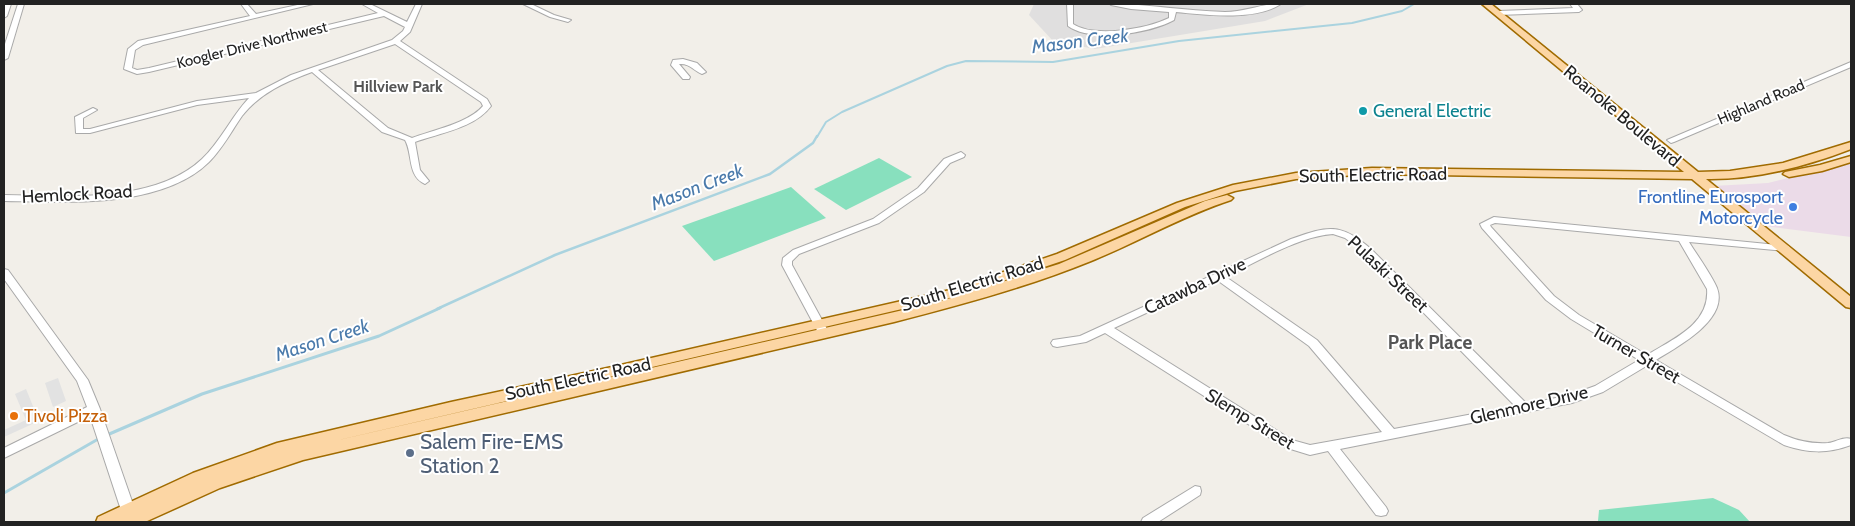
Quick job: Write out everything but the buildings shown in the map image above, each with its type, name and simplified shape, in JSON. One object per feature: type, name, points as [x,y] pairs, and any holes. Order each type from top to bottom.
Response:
[{"type":"main road","name":"Roanoke Boulevard","points":[[1486,4],[1851,304]]},
{"type":"main road","name":"South Electric Road","points":[[1699,180],[1772,169],[1813,159],[1851,145]]},
{"type":"main road","name":"South Electric Road","points":[[104,522],[131,519],[213,483],[266,464],[303,454],[822,329],[945,305],[1029,279],[1088,257],[1207,205],[1239,195],[1283,185],[1324,179],[1384,176],[1552,181],[1757,180],[1822,168],[1851,159]]},
{"type":"street","points":[[4,16],[8,4]]},
{"type":"street","points":[[4,58],[21,4]]},
{"type":"street","points":[[244,4],[254,17],[310,4]]},
{"type":"street","points":[[365,4],[409,26]]},
{"type":"street","points":[[411,141],[475,117],[485,111],[487,106],[484,101],[395,42],[403,36],[419,4]]},
{"type":"street","points":[[526,4],[552,16],[568,20]]},
{"type":"street","points":[[1070,4],[1070,25],[1082,31],[1095,34],[1162,24],[1172,19],[1173,10]]},
{"type":"street","points":[[1113,4],[1234,14],[1250,12],[1278,4]]},
{"type":"street","points":[[1498,13],[1579,10],[1573,4]]},
{"type":"street","name":"Koogler Drive Northwest","points":[[254,17],[141,43],[132,49],[130,71],[142,71],[384,14]]},
{"type":"street","name":"Hemlock Road","points":[[4,198],[111,195],[147,190],[177,180],[194,171],[212,154],[245,109],[258,95],[288,80],[395,42]]},
{"type":"street","points":[[686,77],[675,65],[676,62],[684,61],[698,67],[702,72]]},
{"type":"street","name":"Highland Road","points":[[1671,140],[1850,66]]},
{"type":"street","points":[[314,70],[385,130],[404,136],[411,141],[416,170],[424,181]]},
{"type":"street","points":[[93,110],[79,117],[79,131],[90,132],[196,103],[258,95]]},
{"type":"street","points":[[822,329],[787,265],[787,260],[796,252],[876,221],[921,190],[947,161],[961,155]]},
{"type":"street","name":"Turner Street","points":[[1682,238],[1490,220],[1485,226],[1550,298],[1562,308],[1646,360],[1791,443],[1820,449],[1847,442]]},
{"type":"street","name":"Catawba Drive","points":[[1056,343],[1082,339],[1294,241],[1334,231]]},
{"type":"street","name":"Pulaski Street","points":[[1334,231],[1350,236],[1368,251],[1524,408]]},
{"type":"street","points":[[1682,238],[1785,248]]},
{"type":"street","name":"Glenmore Drive","points":[[1331,446],[1572,399],[1587,394],[1646,360],[1697,328],[1711,309],[1714,299],[1708,280],[1682,238]]},
{"type":"street","points":[[4,272],[74,369],[96,414],[131,519]]},
{"type":"street","points":[[1218,276],[1313,343],[1391,434]]},
{"type":"street","name":"Slemp Street","points":[[1106,328],[1288,444],[1310,450],[1331,446]]},
{"type":"street","points":[[4,453],[96,414]]},
{"type":"street","points":[[1331,446],[1381,511]]},
{"type":"street","points":[[1148,522],[1195,490]]},
{"type":"shaded area","points":[[1034,4],[1309,4],[1265,21],[1095,49],[1053,41],[1029,15]]},
{"type":"shaded area","points":[[1851,160],[1851,237],[1765,226],[1713,186],[1768,183],[1841,165]]},
{"type":"shaded area","points":[[58,378],[66,401],[53,407],[45,383]]},
{"type":"shaded area","points":[[26,389],[39,421],[4,437],[4,430],[26,420],[15,394]]},
{"type":"green space","points":[[879,158],[912,177],[846,210],[814,189]]},
{"type":"green space","points":[[791,187],[826,218],[714,261],[682,226]]},
{"type":"green space","points":[[1713,498],[1739,510],[1750,522],[1598,521],[1599,510]]},
{"type":"waterway","name":"Mason Creek","points":[[817,137],[826,122],[842,112],[947,66],[966,61],[1053,62],[1179,41],[1352,23],[1402,11],[1414,4]]},
{"type":"waterway","name":"Mason Creek","points":[[437,309],[555,255],[770,174],[813,143],[817,136]]},
{"type":"waterway","name":"Mason Creek","points":[[107,435],[202,394],[379,336],[440,308]]},
{"type":"waterway","name":"Mason Creek","points":[[4,493],[100,438]]},
{"type":"place","name":"General Electric","points":[[1363,111]]},
{"type":"place","name":"Frontline Eurosport Motorcycle","points":[[1793,207]]},
{"type":"place","name":"Tivoli Pizza","points":[[14,416]]},
{"type":"place","name":"Salem Fire-EMS Station 2","points":[[410,453]]},
{"type":"district","name":"Hillview Park","points":[[398,86]]},
{"type":"district","name":"Park Place","points":[[1430,342]]}]
